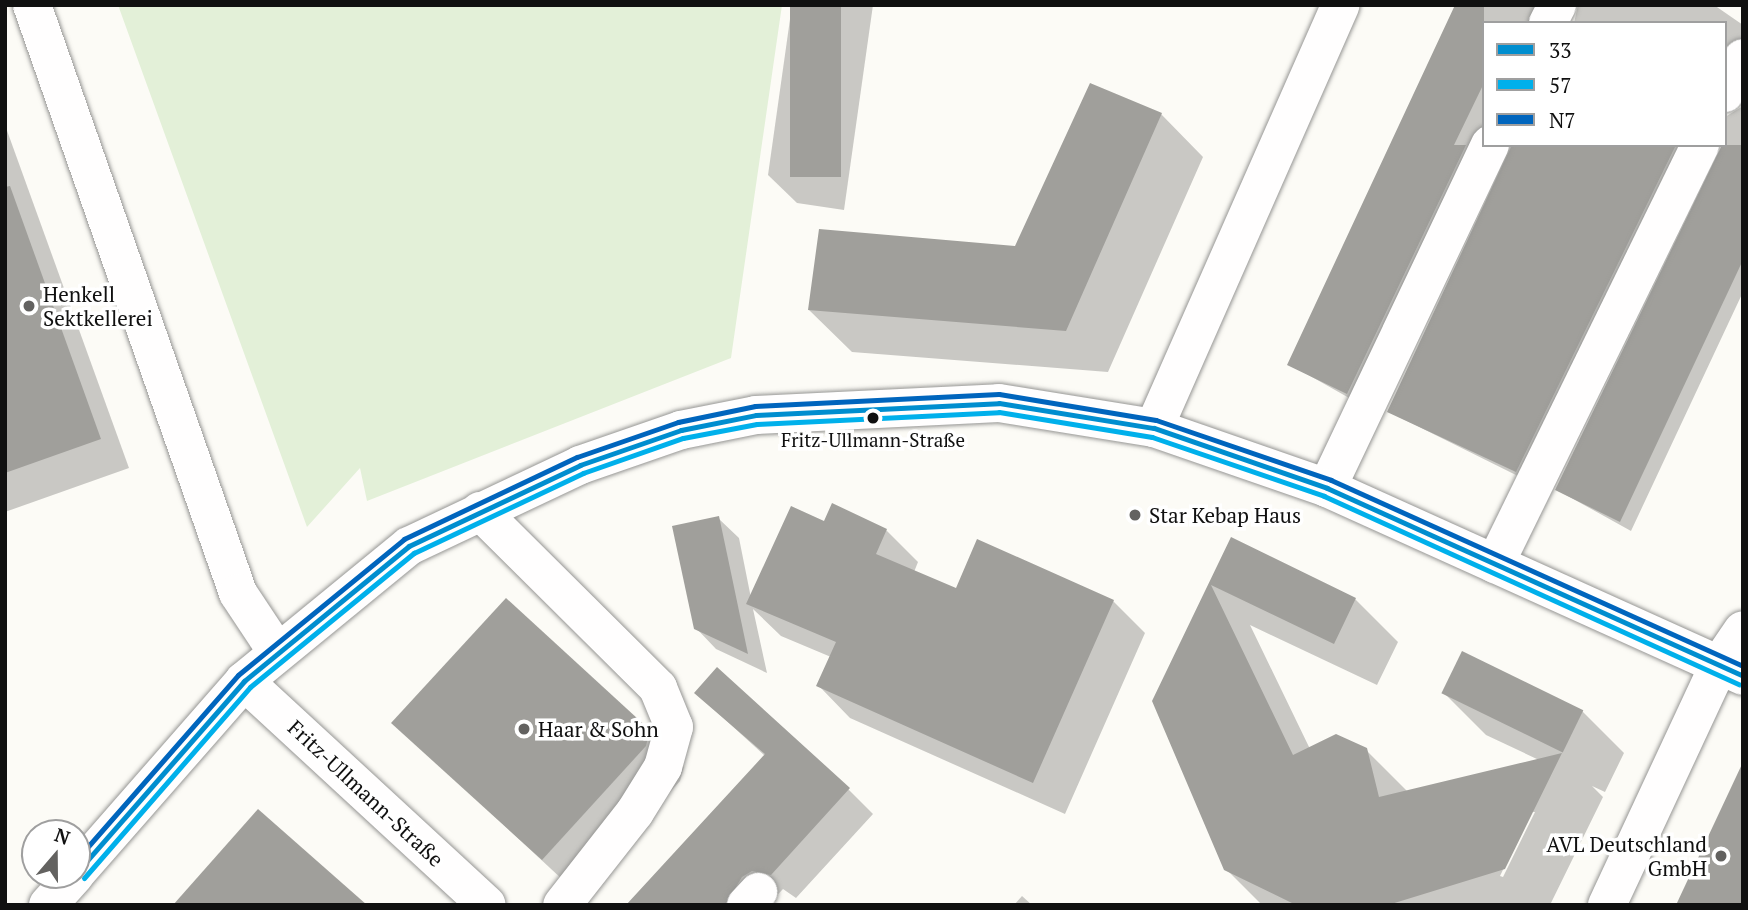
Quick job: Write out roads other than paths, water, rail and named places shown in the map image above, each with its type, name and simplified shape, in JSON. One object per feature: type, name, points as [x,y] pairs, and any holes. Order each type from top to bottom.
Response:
[{"type":"street","points":[[32,5],[238,593],[277,652]]},
{"type":"street","points":[[1154,428],[1341,5]]},
{"type":"street","points":[[1549,21],[1557,5]]},
{"type":"street","points":[[1727,89],[1743,58]]},
{"type":"street","points":[[1327,488],[1489,147]]},
{"type":"street","points":[[1495,564],[1699,147]]},
{"type":"street","points":[[91,857],[244,681],[409,546],[580,465],[681,430],[756,415],[999,403],[1154,428],[1327,488],[1731,671]]},
{"type":"street","points":[[480,512],[658,688],[674,727],[663,767],[635,812],[562,905]]},
{"type":"street","points":[[1607,905],[1731,671],[1743,630]]},
{"type":"street","name":"Fritz-Ullmann-Straße","points":[[244,681],[465,898]]},
{"type":"street","points":[[48,905],[62,889]]},
{"type":"place","name":"Henkell Sektkellerei","points":[[29,306]]},
{"type":"place","name":"Fritz-Ullmann-Straße","points":[[873,418]]},
{"type":"place","name":"Star Kebap Haus","points":[[1135,515]]},
{"type":"place","name":"Haar & Sohn","points":[[524,729]]},
{"type":"place","name":"AVL Deutschland GmbH","points":[[1721,856]]}]
